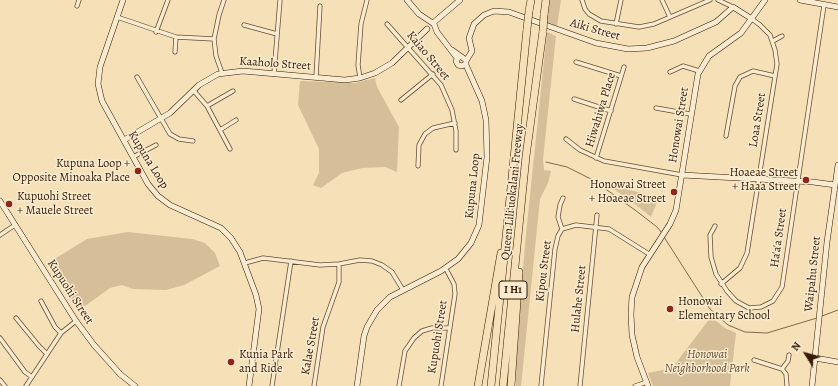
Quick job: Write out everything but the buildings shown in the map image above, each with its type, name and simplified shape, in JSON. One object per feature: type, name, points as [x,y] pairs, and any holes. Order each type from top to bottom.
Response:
[{"type":"highway","name":"Queen Liliʻuokalani Freeway","points":[[491,386],[531,0]]},
{"type":"highway","name":"Queen Liliʻuokalani Freeway","points":[[503,386],[523,194],[546,0]]},
{"type":"highway","points":[[511,386],[523,194]]},
{"type":"highway","points":[[478,386],[510,205]]},
{"type":"street","points":[[77,6],[79,0]]},
{"type":"street","name":"Kupuna Loop","points":[[123,0],[100,67],[98,84],[102,101],[148,184],[158,196],[170,205],[221,228],[236,244],[245,263],[256,295],[259,309],[249,386]]},
{"type":"street","points":[[156,32],[168,0]]},
{"type":"street","points":[[222,73],[216,56],[214,39],[224,0]]},
{"type":"street","points":[[274,74],[280,0]]},
{"type":"street","points":[[360,78],[358,65],[361,24],[367,0]]},
{"type":"street","name":"Kupuna Loop","points":[[357,386],[364,336],[371,318],[383,303],[403,290],[446,269],[458,259],[471,243],[476,234],[481,214],[488,138],[482,101],[473,79],[462,60],[407,0]]},
{"type":"street","name":"Kaaholo Street","points":[[124,140],[177,108],[205,80],[222,73],[243,71],[344,80],[360,78],[384,68],[411,46],[460,0]]},
{"type":"street","points":[[582,0],[583,10],[601,21],[632,27],[645,27],[670,17],[697,2],[710,0]]},
{"type":"street","points":[[616,24],[621,0]]},
{"type":"street","points":[[662,0],[670,17]]},
{"type":"street","name":"Loaa Street","points":[[718,0],[733,7],[766,30],[773,41],[777,57],[746,257],[736,273],[721,284]]},
{"type":"street","name":"Honowai Street","points":[[647,384],[634,348],[631,314],[636,283],[649,254],[666,229],[676,210],[690,114],[699,71],[709,56],[736,38],[752,19],[764,0]]},
{"type":"street","points":[[800,0],[838,7]]},
{"type":"street","name":"Ha'a'a Street","points":[[714,226],[710,235],[711,253],[713,265],[721,284],[736,301],[749,308],[761,308],[768,305],[777,297],[782,287],[824,4]]},
{"type":"street","points":[[316,77],[320,6]]},
{"type":"street","name":"Aiki Street","points":[[462,60],[471,54],[469,38],[474,24],[484,15],[494,11],[509,12],[596,44],[628,49],[648,48],[674,41],[716,22],[733,7]]},
{"type":"street","points":[[117,17],[156,32],[176,37],[214,39]]},
{"type":"street","name":"Kaiao Street","points":[[387,24],[411,46],[433,74],[448,97],[455,123],[456,150]]},
{"type":"street","points":[[244,25],[277,34]]},
{"type":"street","points":[[773,41],[782,36]]},
{"type":"street","points":[[175,52],[176,37]]},
{"type":"street","points":[[576,62],[621,76]]},
{"type":"street","points":[[670,72],[683,66],[699,71]]},
{"type":"street","name":"Hiwahiwa Place","points":[[596,158],[624,67]]},
{"type":"street","points":[[726,136],[735,86],[740,77],[753,71],[775,76]]},
{"type":"street","points":[[401,100],[433,74]]},
{"type":"street","points":[[137,78],[160,119],[173,136],[182,140],[193,141]]},
{"type":"street","points":[[194,91],[207,106],[230,149]]},
{"type":"street","points":[[207,106],[233,91]]},
{"type":"street","points":[[574,99],[611,111]]},
{"type":"street","points":[[656,108],[690,114]]},
{"type":"street","points":[[220,130],[236,120]]},
{"type":"street","points":[[418,166],[419,145],[425,134],[432,128],[455,123]]},
{"type":"street","points":[[566,139],[580,150],[611,163],[682,175],[835,185]]},
{"type":"street","points":[[133,157],[156,145]]},
{"type":"street","name":"Waipahu Street","points":[[812,386],[819,314],[838,165]]},
{"type":"street","points":[[562,229],[558,217],[563,198]]},
{"type":"street","name":"Kupuohi Street","points":[[0,201],[76,321],[94,345],[120,374],[135,386]]},
{"type":"street","name":"Hulahe Street","points":[[580,386],[597,215]]},
{"type":"street","points":[[0,235],[16,225]]},
{"type":"street","name":"Kipou Street","points":[[541,386],[555,249],[558,236],[562,229],[570,226],[613,231],[649,254]]},
{"type":"street","points":[[245,263],[263,258],[320,265],[339,264],[360,260],[377,262],[392,272],[403,290]]},
{"type":"street","points":[[272,386],[291,261]]},
{"type":"street","name":"Kalae Street","points":[[314,386],[323,327],[339,282],[339,264]]},
{"type":"street","name":"Kupuohi Street","points":[[441,386],[455,289],[446,269]]},
{"type":"street","points":[[41,301],[55,327],[61,333]]},
{"type":"street","points":[[16,318],[41,349],[47,354]]},
{"type":"street","points":[[26,386],[61,333],[76,321]]},
{"type":"street","points":[[400,386],[404,357],[410,342],[422,331],[437,327],[450,328]]},
{"type":"street","points":[[0,338],[26,372],[32,377]]},
{"type":"street","points":[[782,369],[788,361],[789,355]]},
{"type":"street","points":[[815,358],[838,362]]},
{"type":"street","points":[[754,360],[782,369],[787,378],[788,386]]},
{"type":"street","points":[[0,380],[4,386]]},
{"type":"street","points":[[635,386],[647,384]]},
{"type":"green space","points":[[550,0],[561,0],[557,26],[547,23]]},
{"type":"green space","points":[[547,32],[556,36],[543,159],[544,170],[551,171],[548,183],[540,199],[521,386],[516,386],[516,353],[526,234]]},
{"type":"green space","points":[[375,78],[377,87],[399,127],[397,172],[385,167],[362,168],[342,173],[321,188],[313,185],[319,173],[319,149],[298,105],[300,81],[355,83]]},
{"type":"green space","points":[[608,185],[659,197],[651,217],[640,208]]},
{"type":"green space","points":[[128,232],[192,239],[205,243],[215,253],[220,266],[184,285],[166,290],[133,289],[122,285],[110,288],[78,311],[48,263],[87,239]]},
{"type":"green space","name":"Honowai Neighborhood Park","points":[[711,317],[725,328],[736,333],[730,386],[653,386],[648,373],[672,368]]},
{"type":"waterway","points":[[546,162],[567,167],[593,180],[635,210],[657,227],[661,232]]},
{"type":"waterway","points":[[664,237],[710,309],[728,325],[745,332],[767,333],[817,318]]},
{"type":"waterway","points":[[822,316],[838,310]]},
{"type":"place","name":"Kupuna Loop + Opposite Minoaka Place","points":[[138,171]]},
{"type":"place","name":"Hoaeae Street + Haaa Street","points":[[806,180]]},
{"type":"place","name":"Honowai Street + Hoaeae Street","points":[[674,192]]},
{"type":"place","name":"Kupuohi Street + Mauele Street","points":[[9,204]]},
{"type":"place","name":"Honowai Elementary School","points":[[670,309]]},
{"type":"place","name":"Kunia Park and Ride","points":[[231,362]]}]
